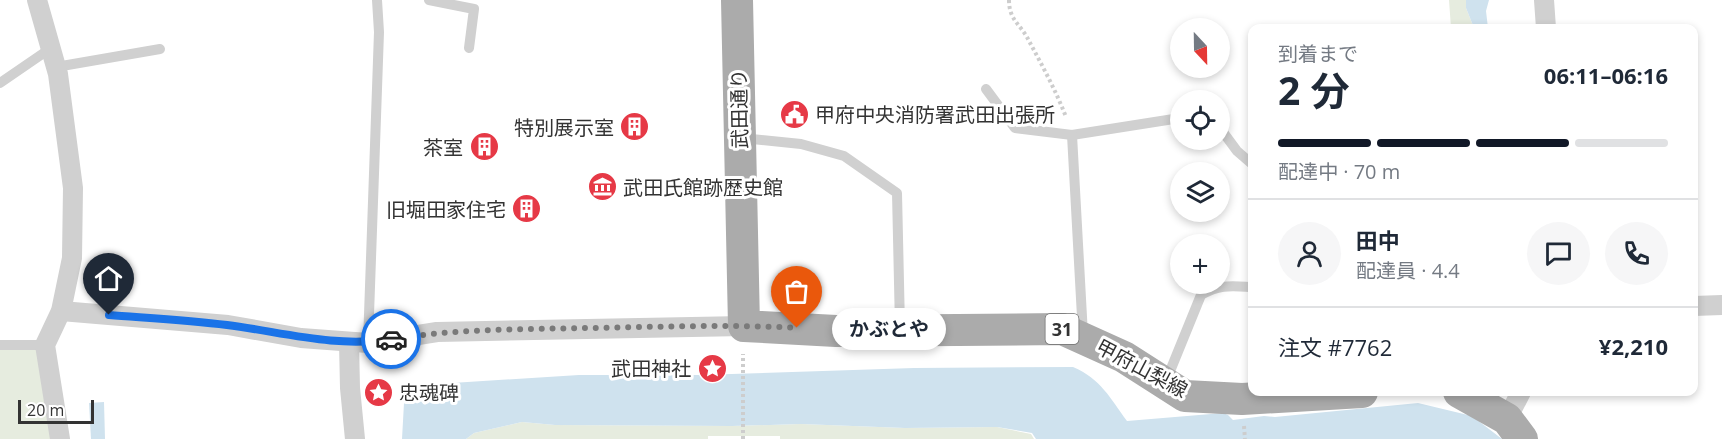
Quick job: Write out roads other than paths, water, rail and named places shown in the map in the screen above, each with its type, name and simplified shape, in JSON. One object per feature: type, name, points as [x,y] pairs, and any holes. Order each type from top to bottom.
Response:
[{"type":"main road","name":"武田通り","points":[[737,0],[744,326]]},
{"type":"main road","name":"甲府山梨線","points":[[744,326],[836,331],[1062,329],[1124,357],[1185,396],[1242,399],[1293,396]]},
{"type":"main road","points":[[1465,396],[1515,429]]},
{"type":"street","points":[[37,0],[53,58],[73,188],[72,258],[61,311],[45,345],[60,439]]},
{"type":"street","points":[[1544,0],[1546,24]]},
{"type":"street","points":[[1698,306],[1722,305]]},
{"type":"street","points":[[61,311],[228,325],[301,338],[358,342],[437,332],[744,326]]},
{"type":"street","points":[[356,439],[350,388],[358,342]]},
{"type":"street","points":[[1515,429],[1520,396]]},
{"type":"lane","points":[[358,342],[379,44],[377,0]]},
{"type":"lane","points":[[429,0],[474,9],[469,48]]},
{"type":"lane","points":[[0,83],[53,58],[160,49]]},
{"type":"lane","points":[[987,89],[1015,128],[1072,135],[1170,120]]},
{"type":"lane","points":[[1072,135],[1083,338]]},
{"type":"lane","points":[[740,138],[801,144],[844,156],[897,193],[900,330]]},
{"type":"lane","points":[[1230,142],[1248,161]]},
{"type":"lane","points":[[1165,383],[1201,295],[1225,285],[1248,287]]},
{"type":"lane","points":[[0,345],[45,345]]},
{"type":"water","points":[[1466,0],[1489,0],[1486,11],[1488,24],[1472,24],[1466,8]]},
{"type":"water","points":[[1073,367],[1098,383],[1127,421],[1223,413],[1233,420],[1418,403],[1472,416],[1502,439],[1036,439],[1032,433],[997,427],[905,428],[801,424],[555,425],[522,422],[474,433],[466,439],[402,439],[404,403],[418,393],[452,383],[579,375],[699,375],[914,368]]},
{"type":"water","points":[[104,402],[105,439],[91,439],[89,403]]},
{"type":"place","name":"甲府中央消防署武田出張所","points":[[794,114]]},
{"type":"place","name":"特別展示室","points":[[635,127]]},
{"type":"place","name":"茶室","points":[[484,147]]},
{"type":"place","name":"武田氏館跡歴史館","points":[[602,187]]},
{"type":"place","name":"旧堀田家住宅","points":[[527,209]]},
{"type":"place","name":"かぶとや","points":[[797,328]]},
{"type":"place","name":"武田神社","points":[[712,368]]},
{"type":"place","name":"忠魂碑","points":[[378,392]]}]
